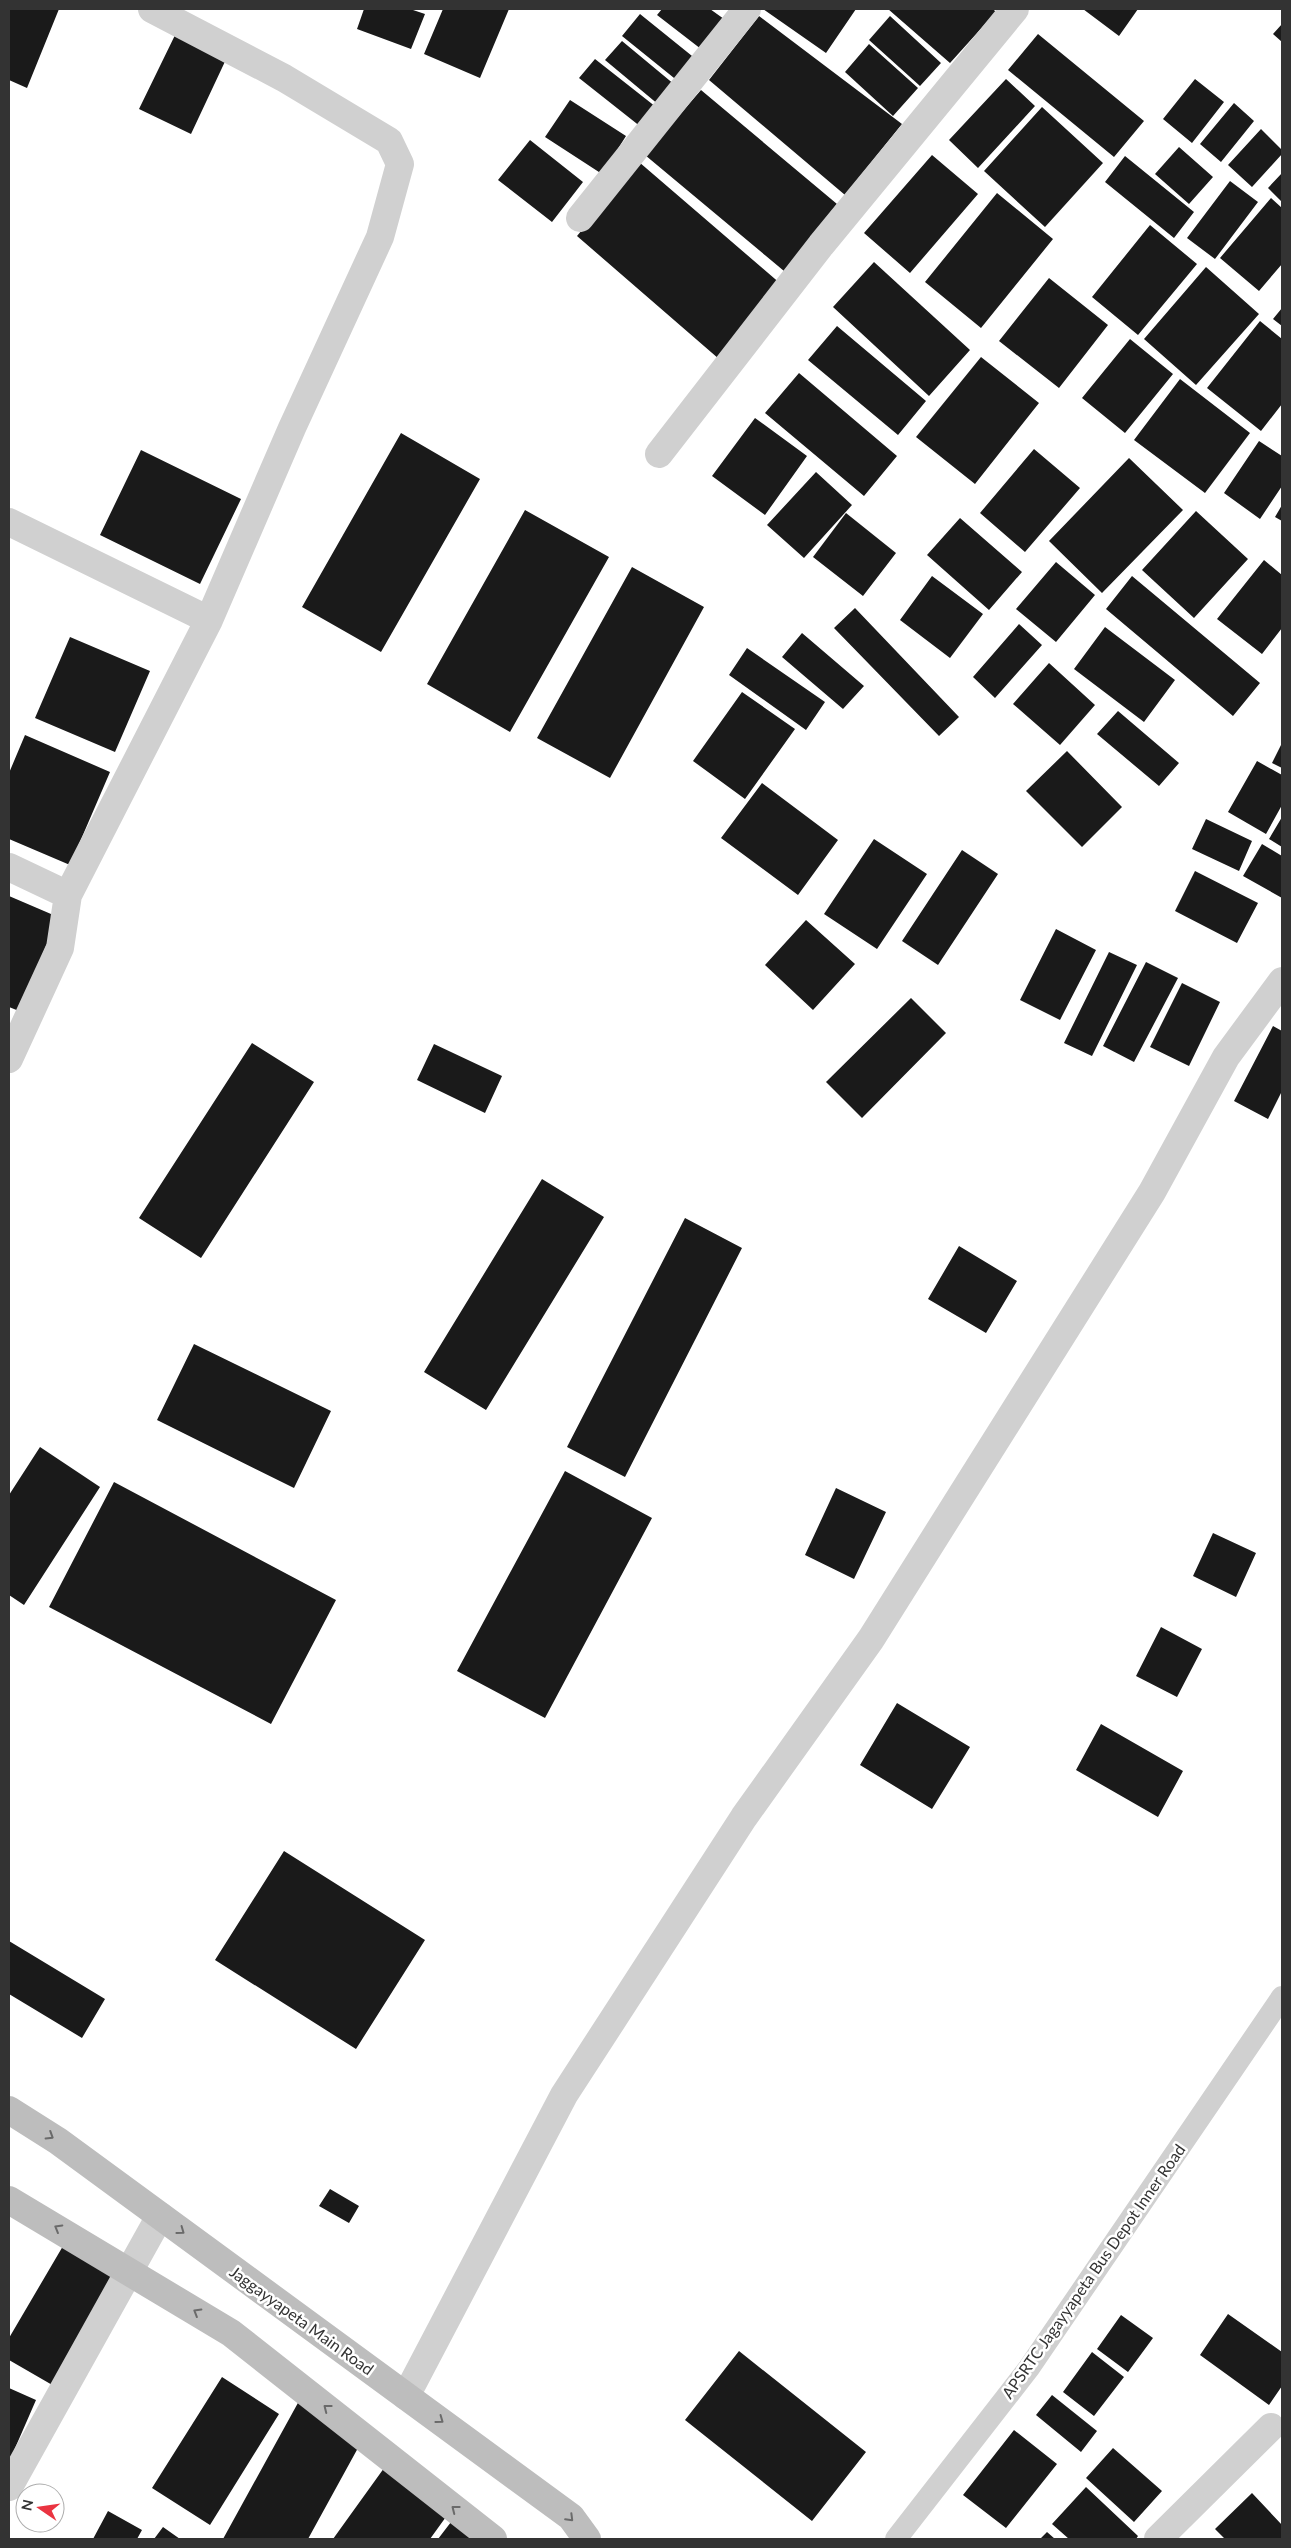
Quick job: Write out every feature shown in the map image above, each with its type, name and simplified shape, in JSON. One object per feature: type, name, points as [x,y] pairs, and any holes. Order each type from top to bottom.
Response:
[{"type":"main road","name":"Jaggayyapeta Main Road","points":[[9,2111],[58,2141],[571,2517],[587,2539]]},
{"type":"main road","points":[[9,2200],[231,2333],[493,2539]]},
{"type":"street","points":[[9,1059],[60,948],[68,896],[210,620],[292,428],[380,237],[400,164],[389,142],[284,78],[152,9]]},
{"type":"street","points":[[580,218],[747,9]]},
{"type":"street","points":[[659,454],[820,245],[1015,9]]},
{"type":"street","points":[[9,522],[210,620]]},
{"type":"street","points":[[9,868],[68,896]]},
{"type":"street","points":[[406,2396],[564,2095],[744,1816],[871,1639],[1152,1192],[1226,1057],[1282,981]]},
{"type":"street","points":[[9,2487],[160,2216]]},
{"type":"street","points":[[1158,2539],[1271,2427]]},
{"type":"lane","name":"APSRTC Jagayyapeta Bus Depot Inner Road","points":[[896,2539],[1029,2368],[1282,1998]]},
{"type":"building","points":[[9,9],[59,9],[27,88],[9,80]]},
{"type":"building","points":[[364,9],[410,9],[425,14],[411,49],[357,29]]},
{"type":"building","points":[[443,9],[509,9],[480,78],[424,54]]},
{"type":"building","points":[[662,9],[710,9],[724,19],[701,49],[657,15]]},
{"type":"building","points":[[763,9],[856,9],[826,53]]},
{"type":"building","points":[[888,9],[993,9],[996,12],[950,63]]},
{"type":"building","points":[[1083,9],[1138,9],[1119,36]]},
{"type":"building","points":[[640,14],[697,60],[679,82],[622,36]]},
{"type":"building","points":[[759,16],[902,124],[845,195],[709,80]]},
{"type":"building","points":[[890,16],[941,63],[920,86],[869,40]]},
{"type":"building","points":[[1282,24],[1282,42],[1273,34]]},
{"type":"building","points":[[178,29],[229,53],[191,134],[139,109]]},
{"type":"building","points":[[1038,34],[1144,121],[1114,157],[1008,70]]},
{"type":"building","points":[[622,41],[675,85],[659,105],[605,60]]},
{"type":"building","points":[[869,44],[918,88],[893,116],[845,72]]},
{"type":"building","points":[[595,59],[656,107],[641,127],[579,78]]},
{"type":"building","points":[[1006,79],[1035,106],[978,168],[949,140]]},
{"type":"building","points":[[1195,79],[1224,102],[1192,143],[1163,119]]},
{"type":"building","points":[[701,90],[837,204],[784,271],[645,155]]},
{"type":"building","points":[[570,100],[626,136],[602,174],[545,137]]},
{"type":"building","points":[[1234,103],[1254,121],[1221,162],[1200,144]]},
{"type":"building","points":[[1042,107],[1103,163],[1045,227],[984,171]]},
{"type":"building","points":[[1261,129],[1282,150],[1282,154],[1252,187],[1228,165]]},
{"type":"building","points":[[530,140],[583,182],[552,222],[498,180]]},
{"type":"building","points":[[1179,147],[1213,177],[1189,204],[1155,174]]},
{"type":"building","points":[[932,155],[978,194],[910,273],[864,233]]},
{"type":"building","points":[[1125,156],[1194,212],[1174,238],[1105,182]]},
{"type":"building","points":[[639,162],[782,285],[719,359],[577,236]]},
{"type":"building","points":[[1282,173],[1282,202],[1268,188]]},
{"type":"building","points":[[1230,181],[1258,202],[1215,259],[1187,238]]},
{"type":"building","points":[[997,193],[1053,239],[981,328],[925,282]]},
{"type":"building","points":[[1271,198],[1282,208],[1282,264],[1259,291],[1220,258]]},
{"type":"building","points":[[1150,225],[1197,264],[1138,335],[1092,297]]},
{"type":"building","points":[[874,262],[970,350],[929,396],[833,307]]},
{"type":"building","points":[[1206,267],[1259,314],[1196,385],[1144,339]]},
{"type":"building","points":[[1049,278],[1108,325],[1059,388],[999,341]]},
{"type":"building","points":[[1282,308],[1282,326],[1273,319]]},
{"type":"building","points":[[1260,321],[1282,339],[1282,404],[1261,431],[1207,388]]},
{"type":"building","points":[[837,326],[926,401],[898,435],[808,360]]},
{"type":"building","points":[[1130,339],[1173,374],[1125,433],[1082,398]]},
{"type":"building","points":[[981,357],[1039,403],[975,484],[916,437]]},
{"type":"building","points":[[799,373],[897,456],[864,496],[765,413]]},
{"type":"building","points":[[1180,379],[1250,433],[1205,493],[1134,440]]},
{"type":"building","points":[[755,418],[807,456],[765,515],[712,476]]},
{"type":"building","points":[[401,433],[480,479],[381,652],[302,607]]},
{"type":"building","points":[[1259,441],[1282,456],[1282,486],[1260,519],[1224,493]]},
{"type":"building","points":[[1034,449],[1080,488],[1025,552],[980,513]]},
{"type":"building","points":[[141,450],[241,499],[200,584],[100,535]]},
{"type":"building","points":[[1129,458],[1183,510],[1102,593],[1049,541]]},
{"type":"building","points":[[816,472],[852,505],[804,558],[767,525]]},
{"type":"building","points":[[1282,505],[1282,521],[1275,517]]},
{"type":"building","points":[[525,510],[609,557],[510,732],[427,684]]},
{"type":"building","points":[[1196,511],[1248,559],[1194,618],[1142,570]]},
{"type":"building","points":[[846,513],[896,553],[863,596],[813,557]]},
{"type":"building","points":[[960,518],[1022,572],[989,610],[927,555]]},
{"type":"building","points":[[1264,560],[1282,575],[1282,628],[1262,654],[1217,619]]},
{"type":"building","points":[[1056,562],[1095,595],[1056,642],[1016,609]]},
{"type":"building","points":[[632,567],[704,607],[610,778],[537,738]]},
{"type":"building","points":[[932,576],[983,614],[950,658],[900,620]]},
{"type":"building","points":[[1132,576],[1260,683],[1233,716],[1106,609]]},
{"type":"building","points":[[855,608],[959,717],[939,736],[834,628]]},
{"type":"building","points":[[1019,624],[1042,645],[995,698],[973,677]]},
{"type":"building","points":[[1105,627],[1175,680],[1144,722],[1074,669]]},
{"type":"building","points":[[802,633],[864,686],[843,709],[782,657]]},
{"type":"building","points":[[70,637],[150,671],[115,752],[35,718]]},
{"type":"building","points":[[747,648],[825,702],[806,730],[729,675]]},
{"type":"building","points":[[1049,663],[1095,705],[1060,745],[1013,704]]},
{"type":"building","points":[[742,692],[795,729],[745,799],[693,761]]},
{"type":"building","points":[[1118,711],[1179,763],[1159,786],[1097,734]]},
{"type":"building","points":[[25,735],[110,772],[70,865],[9,839],[9,773]]},
{"type":"building","points":[[1282,743],[1282,768],[1272,763]]},
{"type":"building","points":[[1067,751],[1122,807],[1082,847],[1026,791]]},
{"type":"building","points":[[1257,761],[1282,775],[1282,805],[1266,834],[1228,812]]},
{"type":"building","points":[[762,783],[838,840],[798,895],[721,838]]},
{"type":"building","points":[[1282,817],[1282,847],[1269,839]]},
{"type":"building","points":[[1206,819],[1252,841],[1239,871],[1192,849]]},
{"type":"building","points":[[874,839],[927,874],[877,949],[824,914]]},
{"type":"building","points":[[1262,844],[1282,856],[1282,898],[1243,876]]},
{"type":"building","points":[[962,850],[998,874],[938,965],[902,941]]},
{"type":"building","points":[[1195,871],[1258,903],[1237,943],[1175,911]]},
{"type":"building","points":[[9,896],[58,917],[19,1011],[9,1007]]},
{"type":"building","points":[[806,920],[855,964],[813,1010],[765,965]]},
{"type":"building","points":[[1056,929],[1096,950],[1060,1020],[1020,1000]]},
{"type":"building","points":[[1109,952],[1137,965],[1092,1056],[1064,1043]]},
{"type":"building","points":[[1146,962],[1178,978],[1134,1062],[1103,1046]]},
{"type":"building","points":[[1182,983],[1220,1002],[1189,1066],[1150,1047]]},
{"type":"building","points":[[911,998],[946,1033],[862,1118],[826,1082]]},
{"type":"building","points":[[1273,1026],[1282,1031],[1282,1091],[1268,1119],[1234,1101]]},
{"type":"building","points":[[252,1043],[314,1082],[201,1258],[139,1218]]},
{"type":"building","points":[[434,1044],[502,1076],[485,1113],[417,1080]]},
{"type":"building","points":[[542,1179],[604,1217],[486,1410],[424,1372]]},
{"type":"building","points":[[685,1218],[742,1248],[625,1477],[567,1447]]},
{"type":"building","points":[[959,1246],[1017,1281],[986,1333],[928,1299]]},
{"type":"building","points":[[194,1344],[331,1411],[294,1488],[157,1420]]},
{"type":"building","points":[[40,1447],[100,1487],[24,1605],[9,1595],[9,1495]]},
{"type":"building","points":[[565,1471],[652,1518],[545,1718],[457,1671]]},
{"type":"building","points":[[114,1482],[336,1600],[271,1724],[49,1607]]},
{"type":"building","points":[[836,1488],[886,1512],[854,1579],[805,1555]]},
{"type":"building","points":[[1213,1533],[1256,1553],[1236,1597],[1193,1576]]},
{"type":"building","points":[[1161,1627],[1202,1649],[1177,1697],[1136,1676]]},
{"type":"building","points":[[897,1703],[970,1747],[932,1809],[860,1765]]},
{"type":"building","points":[[1101,1724],[1183,1771],[1158,1817],[1076,1770]]},
{"type":"building","points":[[284,1851],[425,1940],[356,2049],[215,1960]]},
{"type":"building","points":[[9,1941],[105,1999],[82,2038],[9,1994]]},
{"type":"building","points":[[330,2189],[359,2206],[349,2223],[319,2206]]},
{"type":"building","points":[[63,2246],[118,2278],[54,2386],[9,2360],[9,2338]]},
{"type":"building","points":[[1228,2314],[1282,2352],[1282,2386],[1269,2405],[1200,2355]]},
{"type":"building","points":[[1121,2315],[1153,2338],[1128,2372],[1097,2349]]},
{"type":"building","points":[[739,2351],[866,2452],[812,2521],[685,2420]]},
{"type":"building","points":[[1092,2352],[1124,2377],[1094,2416],[1063,2392]]},
{"type":"building","points":[[222,2377],[279,2414],[210,2525],[152,2488]]},
{"type":"building","points":[[9,2388],[36,2400],[9,2462]]},
{"type":"building","points":[[1052,2395],[1097,2431],[1081,2452],[1036,2415]]},
{"type":"building","points":[[299,2401],[364,2437],[308,2539],[223,2539]]},
{"type":"building","points":[[1014,2430],[1057,2464],[1006,2528],[963,2495]]},
{"type":"building","points":[[1113,2448],[1162,2491],[1134,2522],[1086,2478]]},
{"type":"building","points":[[392,2457],[456,2503],[430,2539],[333,2539]]},
{"type":"building","points":[[1086,2487],[1138,2536],[1136,2539],[1069,2539],[1052,2524]]},
{"type":"building","points":[[1252,2493],[1282,2525],[1282,2539],[1225,2539],[1215,2529]]},
{"type":"building","points":[[461,2509],[502,2539],[438,2539]]},
{"type":"building","points":[[108,2511],[142,2530],[137,2539],[93,2539]]},
{"type":"building","points":[[163,2527],[180,2539],[154,2539]]},
{"type":"building","points":[[1047,2532],[1055,2539],[1040,2539]]}]
